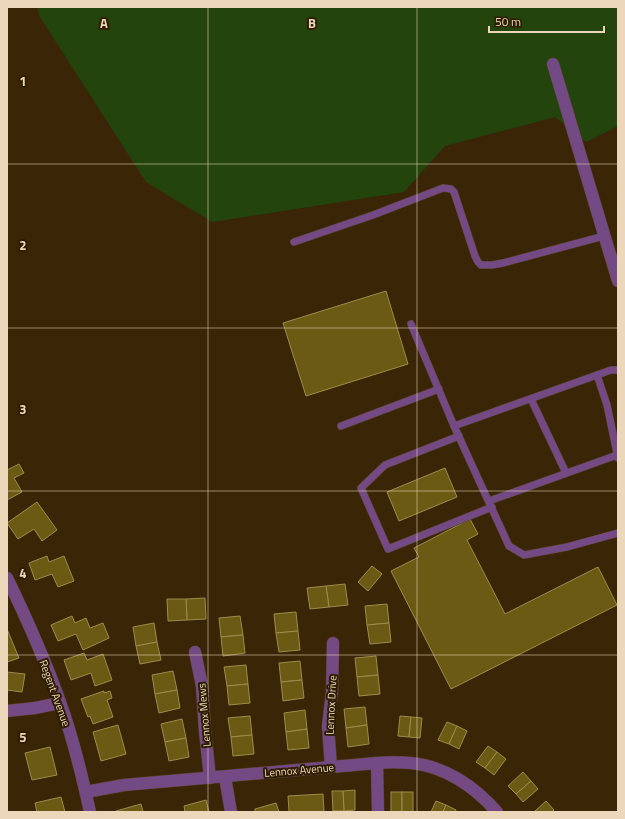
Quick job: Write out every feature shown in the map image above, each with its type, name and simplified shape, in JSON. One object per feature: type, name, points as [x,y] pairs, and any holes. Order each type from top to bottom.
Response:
[{"type":"street","points":[[553,64],[618,281]]},
{"type":"street","name":"Regent Avenue","points":[[7,578],[39,648],[60,703],[86,792],[90,812]]},
{"type":"street","name":"Lennox Drive","points":[[331,767],[328,726],[332,692],[333,643]]},
{"type":"street","name":"Lennox Mews","points":[[195,652],[203,690],[205,731],[210,778]]},
{"type":"street","points":[[7,711],[35,708],[60,703]]},
{"type":"street","points":[[377,763],[378,812]]},
{"type":"street","name":"Lennox Avenue","points":[[86,792],[124,785],[377,763],[412,763],[437,769],[468,786],[497,812]]},
{"type":"street","points":[[225,777],[231,812]]},
{"type":"lane","points":[[294,242],[373,215],[443,188],[451,189],[454,192],[475,256],[481,265],[503,263],[604,236]]},
{"type":"lane","points":[[411,324],[458,436],[510,546],[524,555],[567,548],[618,534]]},
{"type":"lane","points":[[454,426],[611,370],[618,370]]},
{"type":"lane","points":[[458,436],[385,465],[362,488],[388,549],[490,504],[566,473],[617,456],[607,405],[597,375]]},
{"type":"lane","points":[[341,426],[438,389]]},
{"type":"lane","points":[[531,399],[566,473]]},
{"type":"green space","points":[[37,7],[618,7],[618,126],[586,142],[555,117],[445,146],[404,192],[212,222],[146,182],[40,17]]},
{"type":"building","points":[[386,291],[408,364],[306,396],[283,323]]},
{"type":"building","points":[[19,464],[24,473],[14,478],[22,492],[7,500],[7,470]]},
{"type":"building","points":[[445,468],[457,497],[399,521],[387,492]]},
{"type":"building","points":[[37,502],[57,530],[42,541],[34,529],[18,539],[7,523]]},
{"type":"building","points":[[470,519],[478,534],[467,540],[505,614],[598,567],[617,605],[451,689],[391,571],[419,557],[414,548]]},
{"type":"building","points":[[47,556],[49,562],[64,556],[74,581],[58,587],[52,574],[35,580],[29,563]]},
{"type":"building","points":[[372,566],[382,574],[368,591],[358,582]]},
{"type":"building","points":[[345,584],[348,605],[329,607],[326,586]]},
{"type":"building","points":[[326,586],[329,607],[310,609],[307,588]]},
{"type":"building","points":[[205,598],[206,619],[187,620],[186,599]]},
{"type":"building","points":[[167,599],[186,599],[187,620],[168,621]]},
{"type":"building","points":[[387,604],[389,623],[367,625],[365,606]]},
{"type":"building","points":[[296,612],[298,631],[276,633],[274,614]]},
{"type":"building","points":[[72,616],[75,623],[86,618],[90,628],[103,623],[109,638],[83,650],[76,634],[58,641],[51,625]]},
{"type":"building","points":[[240,616],[243,635],[221,637],[219,618]]},
{"type":"building","points":[[154,623],[157,642],[136,646],[133,627]]},
{"type":"building","points":[[389,623],[391,642],[370,644],[367,625]]},
{"type":"building","points":[[7,629],[19,658],[7,662]]},
{"type":"building","points":[[298,631],[300,650],[279,652],[276,633]]},
{"type":"building","points":[[243,635],[245,653],[223,656],[221,637]]},
{"type":"building","points":[[157,642],[161,660],[140,664],[136,646]]},
{"type":"building","points":[[84,653],[87,660],[103,654],[112,680],[95,686],[91,673],[71,680],[64,660]]},
{"type":"building","points":[[376,656],[378,675],[357,677],[355,658]]},
{"type":"building","points":[[300,661],[302,680],[281,682],[279,663]]},
{"type":"building","points":[[246,665],[248,684],[227,686],[224,667]]},
{"type":"building","points":[[173,671],[177,690],[155,694],[152,675]]},
{"type":"building","points":[[7,672],[25,674],[22,692],[7,690]]},
{"type":"building","points":[[378,675],[380,694],[359,696],[357,677]]},
{"type":"building","points":[[302,680],[304,698],[283,701],[281,682]]},
{"type":"building","points":[[248,684],[250,703],[229,705],[227,686]]},
{"type":"building","points":[[177,690],[180,708],[159,713],[155,694]]},
{"type":"building","points":[[104,691],[104,693],[110,691],[112,698],[107,700],[113,717],[93,724],[90,716],[88,717],[81,699]]},
{"type":"building","points":[[365,707],[367,725],[346,728],[344,709]]},
{"type":"building","points":[[305,710],[307,729],[286,732],[284,713]]},
{"type":"building","points":[[250,716],[252,735],[231,737],[228,718]]},
{"type":"building","points":[[400,716],[411,717],[409,737],[398,736]]},
{"type":"building","points":[[411,717],[422,718],[420,738],[409,737]]},
{"type":"building","points":[[182,719],[186,738],[165,742],[161,724]]},
{"type":"building","points":[[447,722],[457,726],[449,744],[438,740]]},
{"type":"building","points":[[118,725],[126,754],[101,761],[93,732]]},
{"type":"building","points":[[367,725],[369,744],[348,747],[346,728]]},
{"type":"building","points":[[457,726],[467,731],[459,749],[449,744]]},
{"type":"building","points":[[307,729],[309,748],[288,750],[286,732]]},
{"type":"building","points":[[252,735],[254,754],[233,756],[231,737]]},
{"type":"building","points":[[186,738],[189,757],[169,761],[165,742]]},
{"type":"building","points":[[488,746],[497,752],[485,768],[476,762]]},
{"type":"building","points":[[50,747],[57,775],[32,780],[25,753]]},
{"type":"building","points":[[497,752],[506,759],[494,775],[485,768]]},
{"type":"building","points":[[523,772],[531,781],[516,794],[508,786]]},
{"type":"building","points":[[531,781],[538,789],[523,802],[516,794]]},
{"type":"building","points":[[355,790],[355,810],[344,811],[343,791]]},
{"type":"building","points":[[332,791],[343,791],[344,811],[333,811]]},
{"type":"building","points":[[391,792],[402,792],[402,812],[391,812]]},
{"type":"building","points":[[402,792],[413,792],[413,812],[402,812]]},
{"type":"building","points":[[323,794],[324,812],[289,812],[288,796]]},
{"type":"building","points":[[61,797],[65,812],[37,812],[35,803]]},
{"type":"building","points":[[206,800],[209,812],[185,812],[184,806]]},
{"type":"building","points":[[436,801],[446,805],[443,812],[431,812]]},
{"type":"building","points":[[546,801],[554,810],[551,812],[534,812]]},
{"type":"building","points":[[276,803],[279,812],[255,812],[255,809]]},
{"type":"building","points":[[141,804],[143,812],[116,811]]},
{"type":"building","points":[[446,805],[456,810],[455,812],[443,812]]}]
